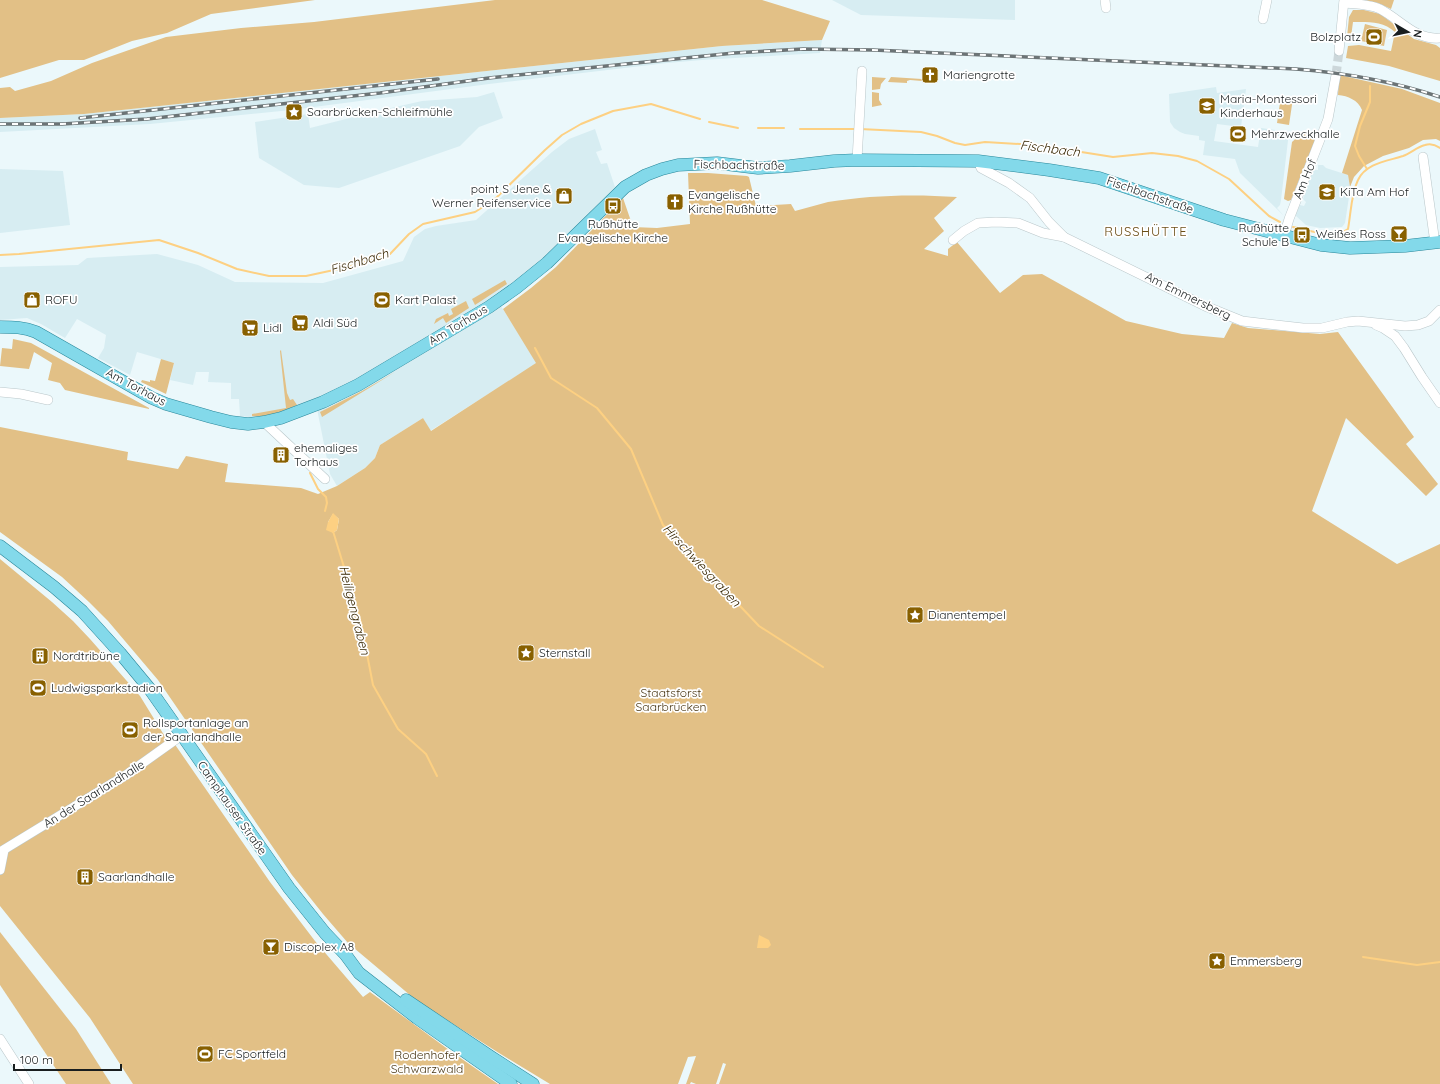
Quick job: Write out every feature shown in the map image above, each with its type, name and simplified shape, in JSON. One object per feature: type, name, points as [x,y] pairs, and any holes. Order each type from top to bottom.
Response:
[{"type":"main road","name":"Fischbachstraße","points":[[625,187],[646,175],[678,165],[717,163],[758,168],[857,160],[978,161],[1099,178],[1224,220],[1285,232],[1321,245],[1344,248],[1405,246],[1437,243]]},
{"type":"main road","name":"Am Torhaus","points":[[0,327],[16,327],[36,332],[152,398],[166,404],[231,422],[248,424],[264,422],[290,415],[323,402],[358,385],[489,307],[547,263],[625,187]]},
{"type":"main road","name":"Camphauser Straße","points":[[0,546],[54,587],[99,629],[149,688],[289,888],[325,933],[345,954],[358,973],[423,1022],[511,1084]]},
{"type":"main road","name":"Camphauser Straße","points":[[345,954],[363,966],[407,1001],[533,1084]]},
{"type":"street","points":[[1263,19],[1267,0]]},
{"type":"street","points":[[1339,51],[1344,2],[1378,8],[1390,14],[1417,34],[1430,38],[1440,38]]},
{"type":"street","points":[[857,160],[862,71]]},
{"type":"street","name":"Am Hof","points":[[1285,232],[1328,119],[1336,75]]},
{"type":"street","points":[[1423,157],[1437,243]]},
{"type":"street","name":"Am Emmersberg","points":[[978,161],[981,168],[1009,183],[1030,198],[1049,222],[1064,237]]},
{"type":"street","name":"Am Emmersberg","points":[[953,240],[972,225],[984,222],[1018,223],[1043,233],[1064,237],[1211,309],[1242,322],[1303,328],[1322,328],[1347,322],[1367,322],[1405,326],[1424,324],[1440,310]]},
{"type":"street","name":"Am Emmersberg","points":[[1367,322],[1383,328],[1395,336],[1440,403]]},
{"type":"street","points":[[0,392],[21,394],[48,400]]},
{"type":"street","points":[[264,422],[325,479]]},
{"type":"street","name":"An der Saarlandhalle","points":[[0,870],[2,851],[126,775],[182,735]]},
{"type":"street","points":[[0,1039],[29,1084]]},
{"type":"shaded area","points":[[832,0],[1015,0],[1015,20],[861,15]]},
{"type":"shaded area","points":[[822,40],[820,53],[667,63],[489,84],[291,110],[150,124],[0,132],[0,118],[84,114],[722,46]]},
{"type":"shaded area","points":[[1216,87],[1217,93],[1246,89],[1241,127],[1217,124],[1214,141],[1258,147],[1261,128],[1289,132],[1281,200],[1280,205],[1277,208],[1284,216],[1240,173],[1235,159],[1203,155],[1205,141],[1199,140],[1199,136],[1180,132],[1174,128],[1170,122],[1169,94]]},
{"type":"shaded area","points":[[494,92],[503,118],[479,127],[460,146],[339,188],[304,185],[259,158],[255,122],[308,114],[310,128],[422,101],[477,97]]},
{"type":"shaded area","points":[[595,129],[602,150],[596,152],[601,164],[607,163],[615,187],[564,240],[522,277],[494,295],[537,363],[430,431],[423,418],[380,445],[375,458],[365,468],[337,486],[330,474],[315,399],[287,412],[259,418],[240,416],[239,399],[231,399],[231,383],[208,382],[209,372],[196,372],[193,385],[170,380],[174,363],[137,352],[130,375],[98,358],[104,348],[106,335],[77,319],[65,338],[41,324],[27,318],[0,320],[0,267],[78,265],[87,258],[157,254],[198,265],[235,282],[323,283],[403,261],[414,237],[425,229],[476,220],[552,152],[569,139]]},
{"type":"shaded area","name":"KiTa Am Hof","points":[[1318,165],[1323,165],[1326,168],[1348,175],[1350,187],[1349,197],[1345,223],[1342,227],[1320,228],[1306,225],[1295,215],[1300,205],[1304,206],[1306,202],[1303,199],[1313,170],[1318,170]]},
{"type":"shaded area","points":[[0,169],[63,171],[70,225],[0,233]]},
{"type":"shaded area","points":[[333,513],[339,519],[337,530],[333,533],[326,530]]},
{"type":"shaded area","points":[[759,935],[769,940],[771,945],[768,948],[757,948]]},
{"type":"green space","points":[[0,0],[315,0],[211,14],[167,33],[132,41],[84,60],[59,60],[0,78]]},
{"type":"green space","points":[[495,0],[762,0],[830,21],[822,40],[722,46],[84,114],[0,118],[0,88],[10,87],[15,91],[51,81],[92,63],[166,37],[241,28],[314,22]]},
{"type":"green space","points":[[1364,0],[1394,0],[1391,9],[1378,3]]},
{"type":"green space","points":[[1353,10],[1364,10],[1380,14],[1414,39],[1436,45],[1440,48],[1440,81],[1389,66],[1346,58],[1348,46],[1359,45],[1391,51],[1395,32],[1381,24],[1370,22],[1353,22],[1351,37],[1347,37],[1349,17]]},
{"type":"green space","name":"Bolzplatz","points":[[1365,24],[1387,30],[1384,46],[1361,41]]},
{"type":"green space","points":[[1339,75],[1402,89],[1440,103],[1440,141],[1436,139],[1423,140],[1409,148],[1383,156],[1364,166],[1354,177],[1350,187],[1348,175],[1342,173],[1362,110],[1352,99],[1338,95]]},
{"type":"green space","points":[[872,77],[886,78],[881,84],[880,89],[872,90]]},
{"type":"green space","points":[[891,77],[922,79],[922,81],[910,80],[907,81],[907,83],[888,82]]},
{"type":"green space","points":[[872,92],[879,93],[879,100],[882,105],[872,107]]},
{"type":"green space","points":[[1281,96],[1293,98],[1289,125],[1277,123]]},
{"type":"green space","points":[[1302,133],[1313,134],[1315,140],[1291,200],[1288,201],[1284,199],[1292,142]]},
{"type":"green space","name":"Staatsforst Saarbrücken","points":[[688,173],[747,176],[749,177],[756,206],[791,204],[795,211],[828,202],[860,198],[908,195],[957,197],[934,218],[944,231],[924,249],[948,256],[948,249],[957,242],[1000,293],[1023,275],[1042,274],[1126,321],[1182,334],[1224,338],[1232,323],[1248,328],[1320,334],[1338,332],[1414,437],[1406,444],[1438,484],[1426,496],[1346,418],[1312,511],[1397,564],[1440,544],[1440,1084],[719,1084],[726,1064],[723,1063],[716,1084],[696,1084],[691,1082],[690,1084],[686,1084],[696,1056],[688,1057],[678,1084],[550,1084],[417,1001],[348,943],[292,875],[158,680],[108,621],[89,602],[62,577],[0,532],[0,427],[128,452],[127,460],[178,469],[186,456],[228,464],[225,482],[301,488],[318,494],[337,486],[365,468],[375,458],[380,445],[423,418],[431,431],[536,363],[503,309],[556,267],[623,198],[633,227],[657,228],[690,224]],"holes":[[[333,514],[339,519],[337,530],[333,533],[328,522]]]},
{"type":"green space","points":[[505,280],[507,284],[475,305],[472,299]]},
{"type":"green space","points":[[466,301],[469,308],[446,323],[443,318],[434,324],[436,319],[448,313],[449,316],[453,314],[451,309]]},
{"type":"green space","points":[[13,339],[31,343],[149,409],[65,390],[60,383],[48,380],[52,363],[34,352],[29,369],[0,366],[2,348],[12,349]]},
{"type":"green space","points":[[281,350],[287,393],[290,400],[293,399],[297,405],[281,412],[269,415],[252,416],[252,414],[286,408]]},
{"type":"green space","points":[[161,359],[174,363],[166,394],[141,382],[142,380],[150,382],[150,380],[155,381]]},
{"type":"green space","points":[[395,372],[322,417],[320,412],[362,391]]},
{"type":"green space","name":"Rodenhofer Schwarzwald","points":[[0,559],[73,621],[140,696],[164,735],[167,733],[270,882],[315,941],[363,997],[370,992],[498,1084],[133,1084],[90,1018],[0,906]]},
{"type":"green space","points":[[0,932],[76,1029],[111,1084],[66,1084],[0,985]]},
{"type":"waterway","points":[[1367,169],[1355,146],[1360,126],[1370,102],[1370,86]]},
{"type":"waterway","name":"Fischbach","points":[[0,255],[159,240],[198,253],[237,269],[269,276],[306,276],[348,267],[390,254],[409,234],[423,224],[475,212],[494,200],[562,135],[581,124],[613,111],[651,104],[700,119]]},
{"type":"waterway","name":"Fischbach","points":[[709,122],[738,128]]},
{"type":"waterway","name":"Fischbach","points":[[758,128],[784,128]]},
{"type":"waterway","name":"Fischbach","points":[[800,129],[856,129]]},
{"type":"waterway","name":"Fischbach","points":[[860,129],[921,132],[965,145],[985,142],[1037,145],[1113,157],[1152,153],[1178,156],[1197,161],[1229,179],[1269,216],[1280,222]]},
{"type":"waterway","name":"Fischbach","points":[[1293,227],[1328,234],[1335,234],[1348,229],[1356,185],[1366,170],[1372,166],[1403,156],[1425,145],[1429,144],[1440,148]]},
{"type":"waterway","name":"Hirschwiesgraben","points":[[535,348],[551,378],[597,408],[631,449],[663,525],[759,626],[823,667]]},
{"type":"waterway","name":"Heiligengraben","points":[[310,473],[318,489],[326,497],[327,503],[325,511]]},
{"type":"waterway","name":"Heiligengraben","points":[[333,531],[361,623],[373,685],[398,729],[426,754],[437,776]]},
{"type":"waterway","points":[[1363,957],[1417,965],[1440,962]]},
{"type":"tunnel","points":[[1336,75],[1339,51]]},
{"type":"railway","points":[[0,124],[62,124],[147,119],[380,93],[489,78],[734,53],[803,49],[873,50],[1296,69],[1369,78],[1404,86],[1440,97]]},
{"type":"railway","points":[[80,118],[438,79]]},
{"type":"place","name":"Bolzplatz","points":[[1374,37]]},
{"type":"place","name":"Mariengrotte","points":[[930,75]]},
{"type":"place","name":"Maria-Montessori Kinderhaus","points":[[1207,106]]},
{"type":"place","name":"Saarbrücken-Schleifmühle","points":[[294,112]]},
{"type":"place","name":"Mehrzweckhalle","points":[[1238,134]]},
{"type":"place","name":"KiTa Am Hof","points":[[1327,192]]},
{"type":"place","name":"point S Jene & Werner Reifenservice","points":[[564,196]]},
{"type":"place","name":"Evangelische Kirche Rußhütte","points":[[675,202]]},
{"type":"place","name":"Rußhütte Evangelische Kirche","points":[[613,206]]},
{"type":"place","name":"Weißes Ross","points":[[1399,234]]},
{"type":"place","name":"Rußhütte Schule B","points":[[1302,235]]},
{"type":"place","name":"ROFU","points":[[32,300]]},
{"type":"place","name":"Kart Palast","points":[[382,300]]},
{"type":"place","name":"Aldi Süd","points":[[300,323]]},
{"type":"place","name":"Lidl","points":[[250,328]]},
{"type":"place","name":"ehemaliges Torhaus","points":[[281,455]]},
{"type":"place","name":"Dianentempel","points":[[915,615]]},
{"type":"place","name":"Sternstall","points":[[526,653]]},
{"type":"place","name":"Nordtribüne","points":[[40,656]]},
{"type":"place","name":"Ludwigsparkstadion","points":[[38,688]]},
{"type":"place","name":"Rollsportanlage an der Saarlandhalle","points":[[130,730]]},
{"type":"place","name":"Saarlandhalle","points":[[85,877]]},
{"type":"place","name":"Discoplex A8","points":[[271,947]]},
{"type":"place","name":"Emmersberg","points":[[1217,961]]},
{"type":"place","name":"FC Sportfeld","points":[[205,1054]]},
{"type":"district","name":"RUSSHÜTTE","points":[[1146,231]]}]
